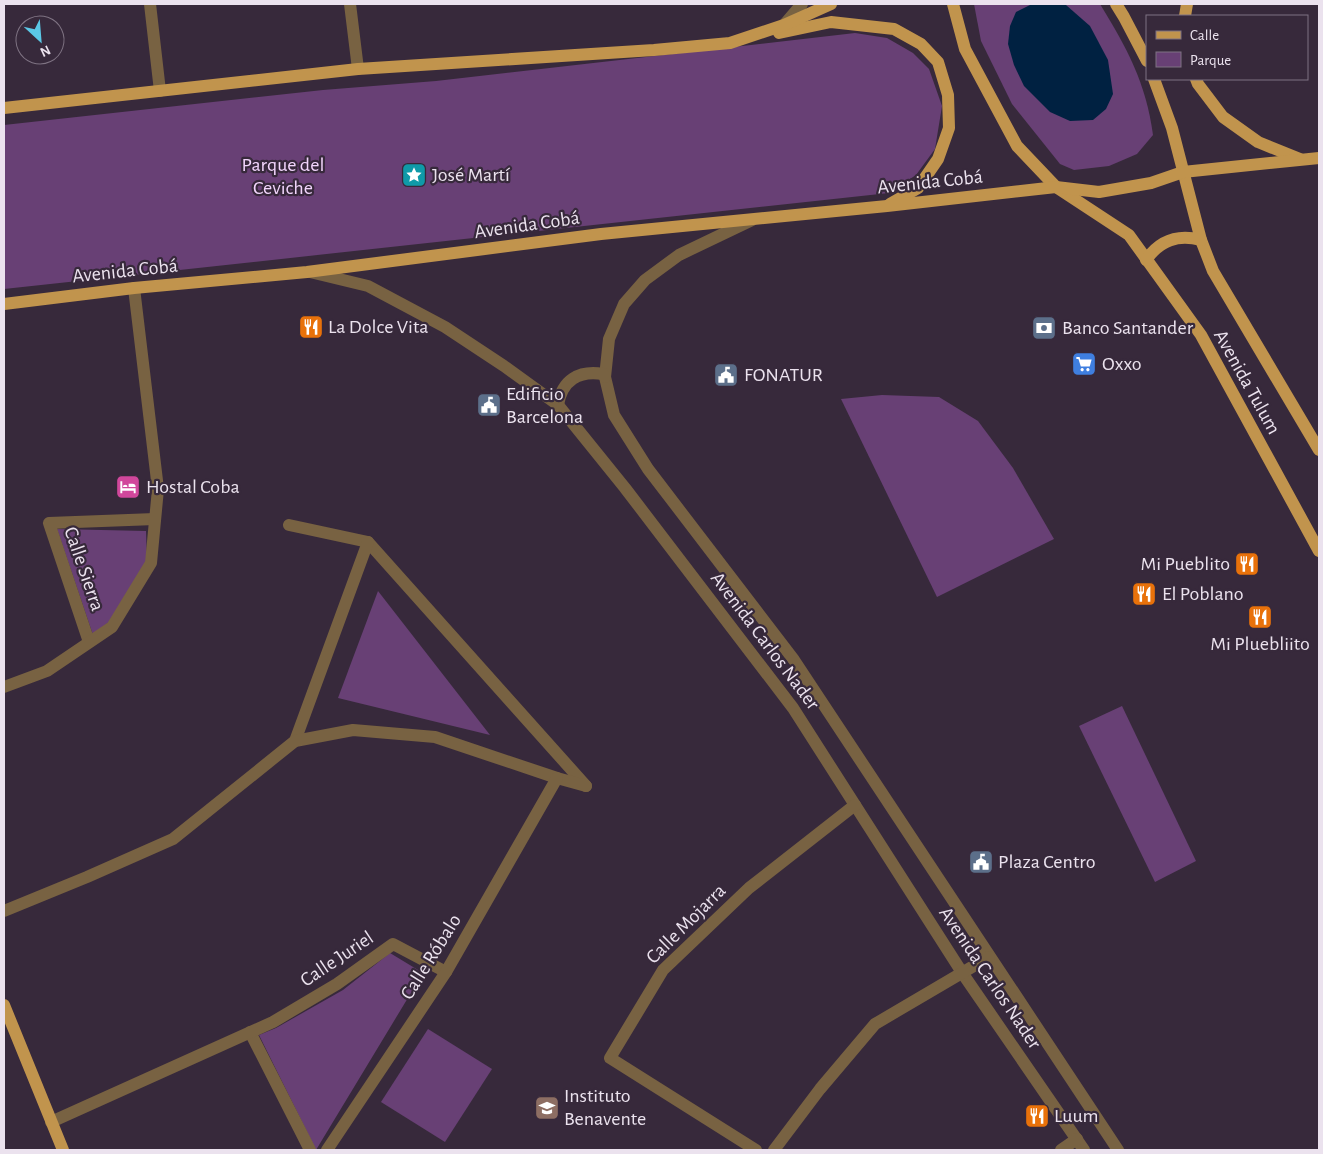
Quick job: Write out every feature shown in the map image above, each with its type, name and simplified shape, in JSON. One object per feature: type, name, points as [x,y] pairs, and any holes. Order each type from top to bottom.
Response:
[{"type":"main road","points":[[730,42],[784,25],[831,4]]},
{"type":"main road","name":"Avenida Tulum","points":[[954,4],[965,49],[1018,146],[1056,187],[1129,235],[1201,336],[1319,551]]},
{"type":"main road","points":[[1116,4],[1146,59]]},
{"type":"main road","points":[[4,108],[358,69],[654,50],[730,42],[831,22],[894,29],[921,44],[938,62],[948,95],[949,128],[938,159],[918,188],[887,206]]},
{"type":"main road","name":"Avenida Tulum","points":[[1154,80],[1172,128],[1201,240],[1213,271],[1319,450]]},
{"type":"main road","points":[[1196,80],[1223,117],[1258,142],[1302,160]]},
{"type":"main road","points":[[1184,172],[1319,158]]},
{"type":"main road","name":"Avenida Cobá","points":[[7,305],[134,288],[308,272],[601,234],[887,206],[1056,187],[1099,192],[1150,183],[1184,172]]},
{"type":"main road","points":[[1146,260],[1152,251],[1169,240],[1185,237],[1201,240]]},
{"type":"main road","points":[[4,1005],[63,1150]]},
{"type":"street","points":[[150,4],[160,91]]},
{"type":"street","points":[[350,4],[358,69]]},
{"type":"street","points":[[784,25],[802,4]]},
{"type":"street","name":"Avenida Carlos Nader","points":[[756,218],[679,254],[645,280],[624,304],[609,339],[605,376],[614,415],[648,468],[794,660],[1118,1150]]},
{"type":"street","name":"Avenida Carlos Nader","points":[[308,272],[368,286],[437,322],[504,366],[558,405],[625,488],[793,708],[963,974],[1080,1145]]},
{"type":"street","name":"Calle Sierra","points":[[4,687],[47,670],[112,627],[151,562],[158,489],[134,288]]},
{"type":"street","points":[[558,405],[560,396],[570,380],[594,372],[605,376]]},
{"type":"street","name":"Calle Sierra","points":[[89,642],[49,523],[155,518]]},
{"type":"street","points":[[4,911],[173,840],[295,741],[353,730],[435,737],[586,786],[368,542],[289,525]]},
{"type":"street","points":[[295,741],[368,542]]},
{"type":"street","name":"Calle Róbalo","points":[[327,1150],[446,972],[557,778]]},
{"type":"street","name":"Calle Mojarra","points":[[756,1150],[610,1058],[662,970],[749,888],[855,805]]},
{"type":"street","name":"Calle Juriel","points":[[51,1122],[273,1022],[338,984],[393,944],[446,972]]},
{"type":"street","points":[[774,1150],[820,1089],[875,1024],[989,957]]},
{"type":"street","points":[[250,1032],[310,1150]]},
{"type":"street","points":[[1060,1150],[1080,1145]]},
{"type":"green space","points":[[974,4],[1100,4],[1134,66],[1146,99],[1153,135],[1137,154],[1109,166],[1074,170],[1060,164],[1012,104],[981,41]]},
{"type":"green space","name":"Parque del Ceviche","points":[[855,33],[887,38],[913,53],[929,69],[942,106],[935,149],[916,175],[889,193],[4,289],[4,125],[323,90],[436,81]]},
{"type":"green space","points":[[882,395],[939,397],[978,421],[1013,468],[1054,539],[937,597],[841,399]]},
{"type":"green space","points":[[57,529],[146,531],[147,561],[109,622],[93,635]]},
{"type":"green space","points":[[378,591],[490,735],[338,698]]},
{"type":"green space","points":[[1122,706],[1196,861],[1155,882],[1079,726]]},
{"type":"green space","points":[[390,953],[423,973],[316,1150],[259,1035],[276,1028],[343,990]]},
{"type":"green space","points":[[428,1029],[492,1069],[445,1142],[381,1102]]},
{"type":"water","points":[[1032,4],[1066,5],[1090,26],[1108,60],[1113,94],[1106,109],[1093,120],[1070,121],[1050,112],[1024,86],[1014,65],[1008,44],[1010,26],[1016,12]]},
{"type":"place","name":"José Martí","points":[[414,175]]},
{"type":"place","name":"La Dolce Vita","points":[[311,327]]},
{"type":"place","name":"Banco Santander","points":[[1044,328]]},
{"type":"place","name":"Oxxo","points":[[1084,364]]},
{"type":"place","name":"FONATUR","points":[[726,375]]},
{"type":"place","name":"Edificio Barcelona","points":[[489,405]]},
{"type":"place","name":"Hostal Coba","points":[[128,487]]},
{"type":"place","name":"Mi Pueblito","points":[[1247,564]]},
{"type":"place","name":"El Poblano","points":[[1144,594]]},
{"type":"place","name":"Mi Pluebliito","points":[[1260,617]]},
{"type":"place","name":"Plaza Centro","points":[[981,862]]},
{"type":"place","name":"Instituto Benavente","points":[[547,1108]]},
{"type":"place","name":"Luum","points":[[1037,1116]]}]
